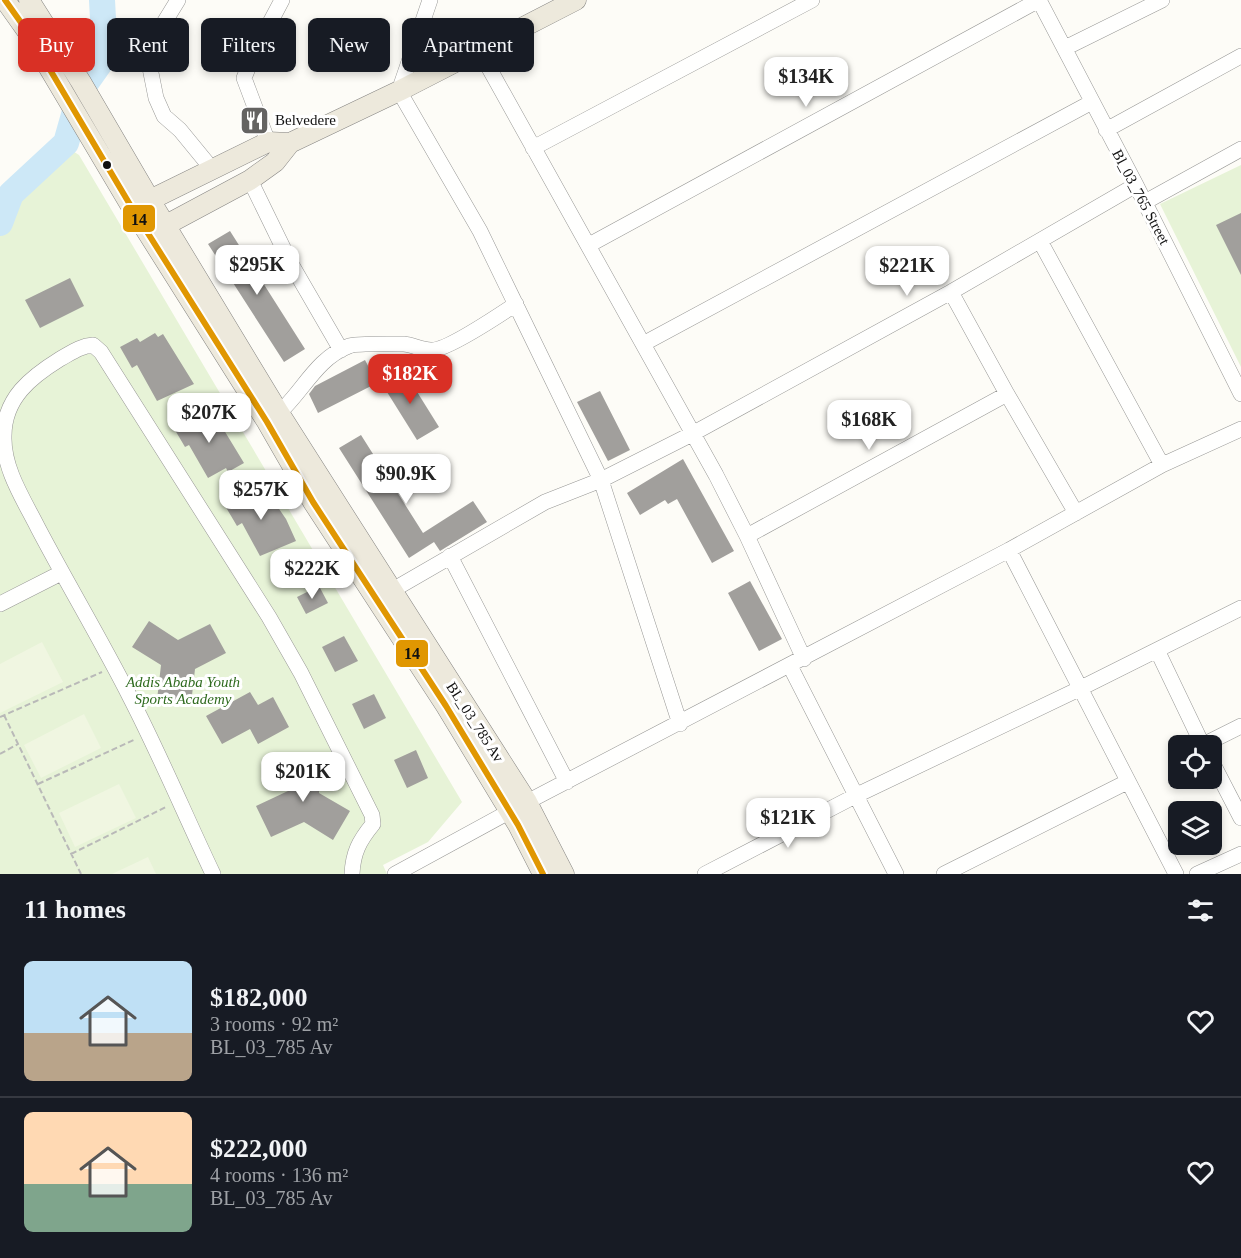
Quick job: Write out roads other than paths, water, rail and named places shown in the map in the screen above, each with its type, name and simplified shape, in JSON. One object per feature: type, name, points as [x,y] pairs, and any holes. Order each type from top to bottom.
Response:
[{"type":"main road","name":"BL_03_785 Av","points":[[5,0],[27,31],[97,151],[390,591],[527,802],[564,874]]},
{"type":"main road","name":"BL_03_785 Av","points":[[29,0],[166,225],[273,418],[313,502],[446,706],[510,813],[543,874]]},
{"type":"main road","points":[[534,22],[576,0]]},
{"type":"main road","points":[[166,225],[250,180],[274,162],[290,143],[436,72]]},
{"type":"main road","points":[[150,200],[268,142],[290,143]]},
{"type":"street","points":[[178,0],[154,39],[149,63],[156,98],[164,116],[180,130],[212,169]]},
{"type":"street","points":[[268,142],[244,78],[255,51],[282,0]]},
{"type":"street","points":[[430,0],[399,91],[480,231],[601,480],[680,724]]},
{"type":"street","points":[[533,148],[812,0]]},
{"type":"street","points":[[589,245],[1039,0]]},
{"type":"street","name":"Bl_03_765 Street","points":[[1039,0],[1145,202],[1241,394]]},
{"type":"street","points":[[1065,48],[1157,1]]},
{"type":"street","points":[[1106,130],[1241,56]]},
{"type":"street","points":[[491,72],[589,245],[747,536],[797,662],[857,795],[896,874]]},
{"type":"street","points":[[643,344],[1092,102]]},
{"type":"street","points":[[1145,202],[1241,149]]},
{"type":"street","points":[[250,180],[290,262],[341,350]]},
{"type":"street","points":[[390,591],[545,502],[601,480],[692,434],[951,292],[1136,185]]},
{"type":"street","points":[[1040,240],[1162,465]]},
{"type":"street","points":[[951,292],[1076,513]]},
{"type":"street","points":[[273,418],[303,382],[350,345],[405,344],[434,351],[469,334],[516,304]]},
{"type":"street","points":[[213,874],[114,667],[61,573],[6,460],[3,435],[9,407],[21,387],[37,373],[82,346],[93,345],[101,352],[269,617],[301,673],[372,815],[373,825],[358,844],[353,857],[352,874]]},
{"type":"street","points":[[747,536],[1007,394]]},
{"type":"street","points":[[395,874],[412,870],[527,802],[1009,550],[1162,465],[1241,429]]},
{"type":"street","points":[[1009,550],[1176,874]]},
{"type":"street","points":[[450,556],[567,782]]},
{"type":"street","points":[[0,604],[61,573]]},
{"type":"street","points":[[705,874],[857,795],[1079,689],[1241,608]]},
{"type":"street","points":[[1157,650],[1198,735]]},
{"type":"street","points":[[1222,736],[1241,726]]},
{"type":"street","points":[[1222,781],[1241,818]]},
{"type":"street","points":[[944,874],[1127,782]]},
{"type":"street","points":[[1197,874],[1241,854]]},
{"type":"waterway","points":[[0,223],[11,194],[66,143],[81,90],[105,56],[102,0]]},
{"type":"place","name":"Belvedere","points":[[254,120]]},
{"type":"park label","name":"Addis Ababa Youth Sports Academy","points":[[183,690]]}]
